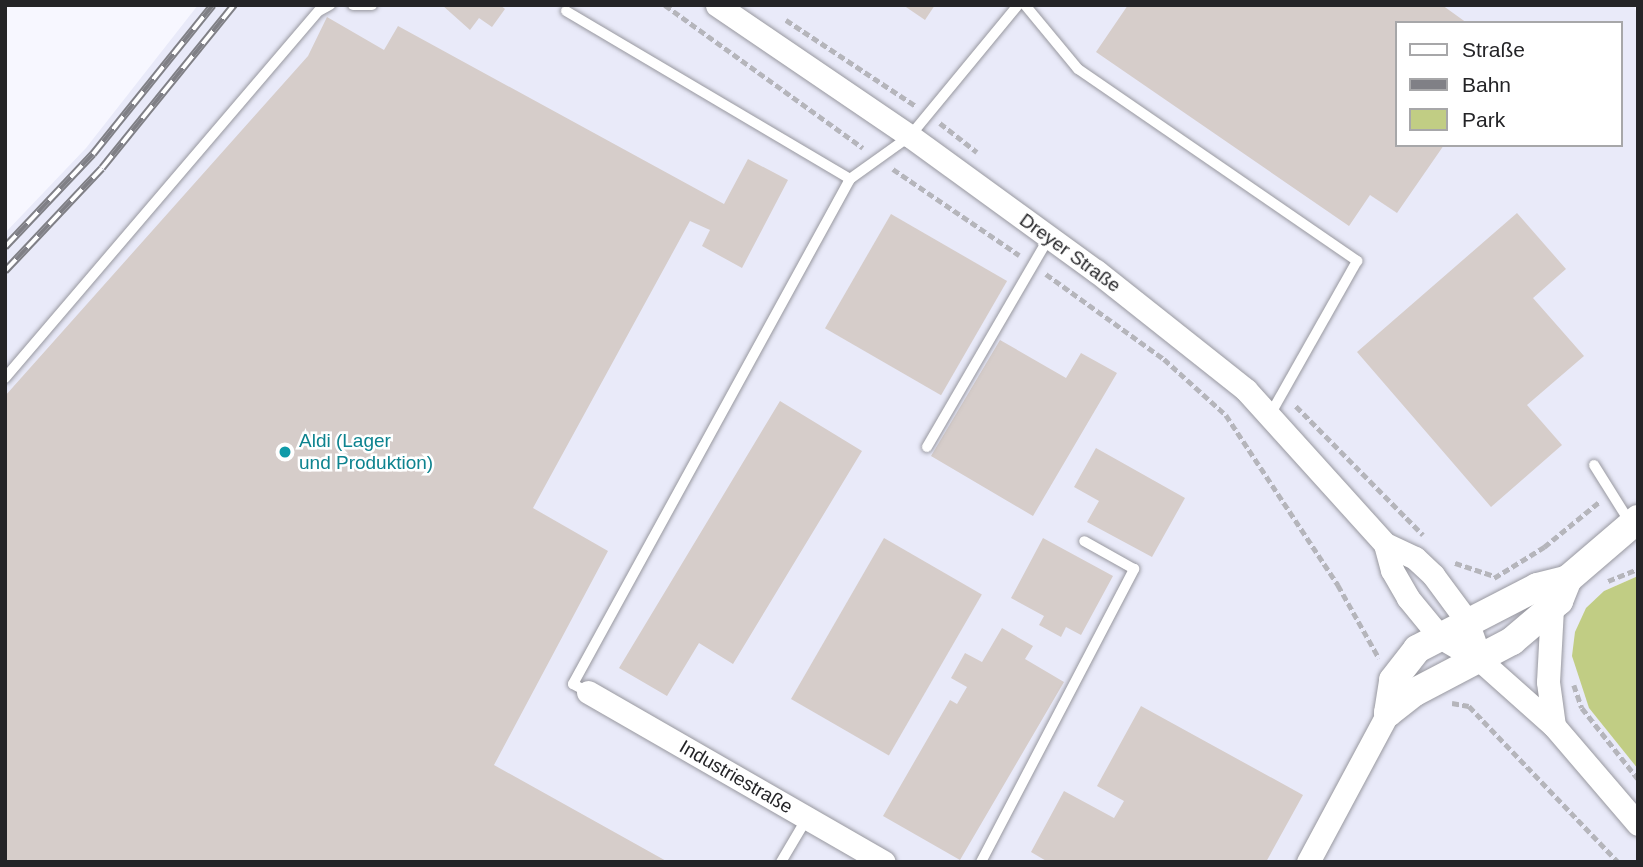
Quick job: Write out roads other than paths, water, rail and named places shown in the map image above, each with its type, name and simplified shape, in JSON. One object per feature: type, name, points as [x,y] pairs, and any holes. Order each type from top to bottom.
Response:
[{"type":"street","name":"Dreyer Straße","points":[[717,5],[910,136],[1049,237],[1181,336],[1271,414],[1385,544],[1403,589],[1440,637],[1481,661],[1554,726],[1638,824]]},
{"type":"street","points":[[1388,713],[1435,681],[1481,661],[1552,608],[1568,579],[1635,522]]},
{"type":"street","name":"Dreyer Straße","points":[[1385,544],[1415,558],[1479,616],[1481,661]]},
{"type":"street","points":[[1308,862],[1388,713],[1393,680],[1407,659],[1440,637],[1537,587],[1568,579]]},
{"type":"street","points":[[1552,608],[1548,682],[1554,726]]},
{"type":"street","name":"Industriestraße","points":[[588,692],[884,862]]},
{"type":"lane","points":[[5,378],[319,11],[330,5]]},
{"type":"lane","points":[[353,5],[372,5]]},
{"type":"lane","points":[[588,692],[573,684],[850,180],[910,136],[1018,5]]},
{"type":"lane","points":[[1025,5],[1078,69],[1357,261],[1271,414]]},
{"type":"lane","points":[[566,11],[850,180]]},
{"type":"lane","points":[[927,447],[1049,237]]},
{"type":"lane","points":[[1594,465],[1635,522]]},
{"type":"lane","points":[[981,862],[1134,569],[1084,541]]},
{"type":"lane","points":[[781,862],[807,818]]},
{"type":"railway","points":[[5,247],[93,154],[213,5]]},
{"type":"railway","points":[[5,271],[102,168],[234,5]]},
{"type":"place","name":"Aldi (Lager und Produktion)","points":[[285,452]]}]
